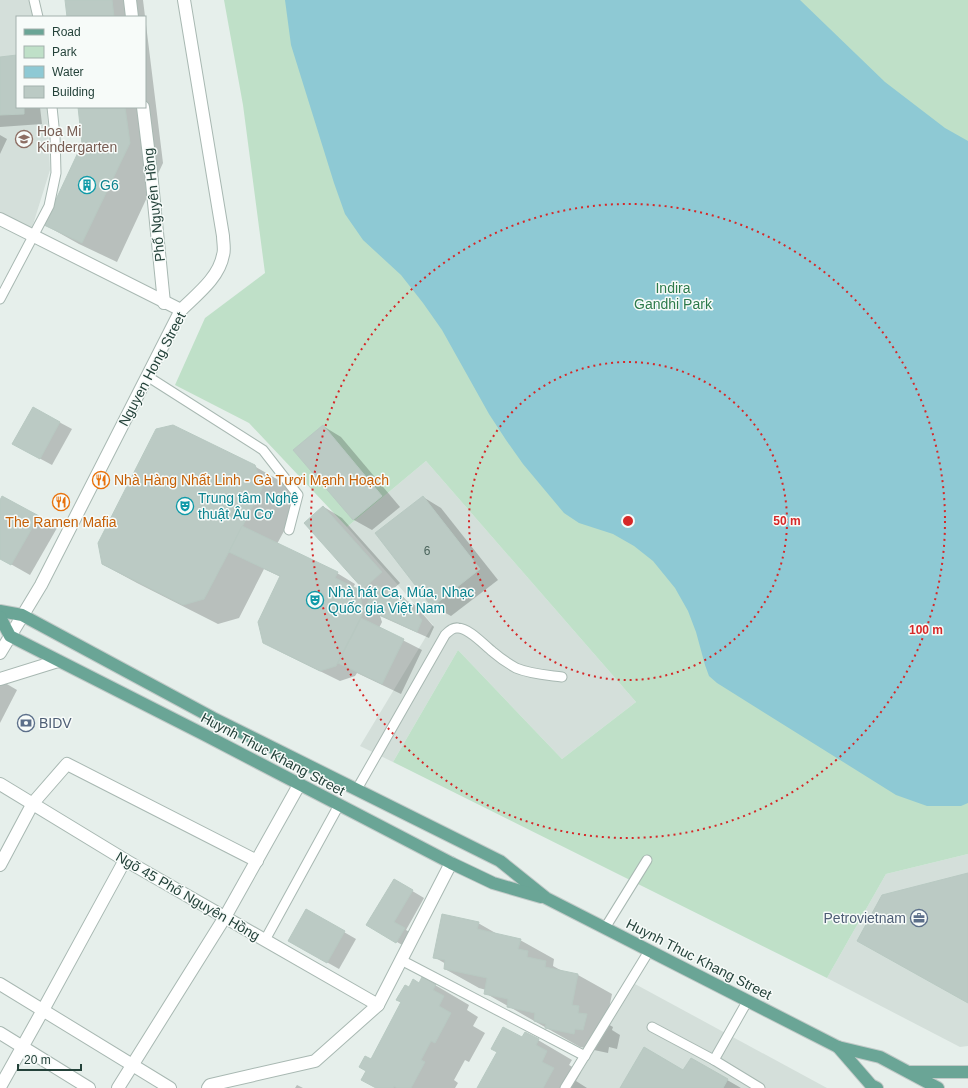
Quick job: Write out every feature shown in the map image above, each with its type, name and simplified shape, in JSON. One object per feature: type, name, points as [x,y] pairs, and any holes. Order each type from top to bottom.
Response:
[{"type":"main road","name":"Huynh Thuc Khang Street","points":[[0,611],[22,616],[213,718],[500,861],[546,898],[748,1000],[838,1048],[880,1057],[938,1088]]},
{"type":"main road","points":[[0,617],[10,636]]},
{"type":"main road","name":"Huynh Thuc Khang Street","points":[[10,636],[493,884],[546,898]]},
{"type":"main road","name":"Huynh Thuc Khang Street","points":[[838,1048],[871,1085],[877,1088]]},
{"type":"main road","points":[[907,1072],[968,1072]]},
{"type":"street","points":[[130,0],[132,16]]},
{"type":"street","name":"Nguyen Hong Street","points":[[0,653],[41,585],[181,310],[217,271],[224,255],[223,236],[184,0]]},
{"type":"street","name":"Phố Nguyên Hồng","points":[[143,108],[164,302]]},
{"type":"street","points":[[0,219],[181,310]]},
{"type":"street","points":[[0,679],[58,661]]},
{"type":"street","points":[[0,865],[33,803],[67,764],[256,861]]},
{"type":"street","name":"Ngõ 45 Phố Nguyên Hồng","points":[[0,784],[125,860],[378,1005]]},
{"type":"street","points":[[118,1088],[224,917],[299,785]]},
{"type":"street","points":[[0,1087],[44,1010],[125,860]]},
{"type":"street","points":[[208,1088],[210,1085],[315,1061],[378,1005],[451,863]]},
{"type":"street","points":[[0,984],[170,1088]]},
{"type":"street","points":[[0,1033],[89,1088]]},
{"type":"lane","points":[[34,0],[38,16]]},
{"type":"lane","points":[[0,299],[49,206],[56,173],[55,136],[52,108]]},
{"type":"lane","points":[[147,376],[263,450],[298,495],[290,530]]},
{"type":"lane","points":[[357,789],[445,635],[451,629],[457,627],[475,636],[494,653],[516,668],[534,673],[562,677]]},
{"type":"lane","points":[[265,940],[339,806]]},
{"type":"lane","points":[[605,928],[647,860]]},
{"type":"lane","points":[[565,1088],[649,951]]},
{"type":"lane","points":[[401,960],[585,1056]]},
{"type":"lane","points":[[714,1060],[748,1000]]},
{"type":"lane","points":[[652,1027],[714,1060],[760,1088]]},
{"type":"shaded area","name":"Hoa Mi Kindergarten","points":[[0,0],[30,0],[33,16],[16,16],[16,108],[47,108],[50,170],[31,231],[0,215]]},
{"type":"shaded area","points":[[426,461],[636,702],[562,759],[458,650],[393,762],[360,746],[433,625],[347,527]]},
{"type":"shaded area","points":[[968,854],[968,1046],[960,1047],[827,978],[886,874]]},
{"type":"shaded area","points":[[635,984],[827,1088],[571,1088]]},
{"type":"green space","name":"Indira Gandhi Park","points":[[224,0],[968,0],[968,854],[886,874],[827,978],[393,762],[458,650],[562,759],[636,702],[426,461],[347,527],[249,423],[175,385],[205,318],[265,273],[243,105]]},
{"type":"water","name":"Indira Gandhi Park","points":[[285,0],[800,0],[885,82],[945,128],[968,141],[968,803],[961,806],[927,806],[896,795],[717,683],[709,676],[688,611],[675,588],[653,561],[634,546],[613,534],[579,523],[564,513],[523,464],[506,440],[489,414],[442,330],[423,303],[401,275],[363,240],[345,214],[291,45]]},
{"type":"building","points":[[65,0],[112,0],[114,16],[67,16]]},
{"type":"building","points":[[16,55],[16,108],[24,108],[24,114],[0,115],[0,57]]},
{"type":"building","name":"G6","points":[[78,108],[125,108],[130,143],[82,243],[44,225],[82,144]]},
{"type":"building","points":[[33,407],[60,422],[40,459],[12,444]]},
{"type":"building","name":"Trung tâm Nghệ thuật Âu Cơ","points":[[173,425],[255,465],[263,487],[204,599],[183,605],[102,564],[98,543],[156,429]]},
{"type":"building","points":[[323,425],[382,496],[353,520],[293,450]]},
{"type":"building","points":[[2,496],[39,516],[11,565],[0,559],[0,500]]},
{"type":"building","points":[[423,496],[480,569],[432,607],[375,533]]},
{"type":"building","points":[[323,506],[382,572],[363,589],[304,523]]},
{"type":"building","name":"Nhà hát Ca, Múa, Nhạc Quốc gia Việt Nam","points":[[242,526],[338,572],[335,578],[358,589],[364,611],[336,666],[320,671],[263,643],[258,622],[280,576],[229,552]]},
{"type":"building","points":[[376,585],[403,597],[422,620],[417,632],[365,608]]},
{"type":"building","points":[[361,618],[404,639],[382,684],[338,663]]},
{"type":"building","name":"Petrovietnam","points":[[968,873],[968,1003],[857,941],[882,895]]},
{"type":"building","points":[[394,879],[413,890],[394,922],[405,928],[396,943],[366,925]]},
{"type":"building","points":[[306,909],[345,931],[327,963],[288,941]]},
{"type":"building","points":[[442,914],[479,922],[477,929],[521,939],[518,949],[528,951],[527,957],[546,961],[545,967],[578,974],[572,1005],[579,1006],[578,1013],[587,1014],[583,1030],[575,1029],[574,1034],[545,1028],[546,1024],[534,1021],[535,1013],[507,1007],[508,999],[484,994],[487,978],[444,969],[445,960],[433,958]]},
{"type":"building","points":[[422,977],[436,984],[433,990],[444,996],[439,1006],[451,1013],[435,1043],[431,1041],[421,1060],[425,1062],[411,1088],[397,1088],[394,1086],[393,1088],[376,1088],[361,1080],[366,1071],[359,1067],[365,1056],[371,1059],[401,1002],[396,1000],[405,985],[409,987],[413,979],[419,983]]},
{"type":"building","points":[[503,1027],[522,1037],[525,1032],[539,1039],[536,1045],[547,1051],[542,1062],[554,1068],[543,1088],[477,1088],[497,1052],[491,1049]]},
{"type":"building","points":[[644,1047],[683,1070],[691,1058],[728,1079],[723,1088],[620,1088]]},
{"type":"place","name":"Hoa Mi Kindergarten","points":[[24,139]]},
{"type":"place","name":"G6","points":[[87,185]]},
{"type":"place","name":"Nhà Hàng Nhất Linh - Gà Tươi Mạnh Hoạch","points":[[101,480]]},
{"type":"place","name":"The Ramen Mafia","points":[[61,502]]},
{"type":"place","name":"Trung tâm Nghệ thuật Âu Cơ","points":[[185,506]]},
{"type":"place","name":"Nhà hát Ca, Múa, Nhạc Quốc gia Việt Nam","points":[[315,600]]},
{"type":"place","name":"BIDV","points":[[26,723]]},
{"type":"place","name":"Petrovietnam","points":[[919,918]]}]
